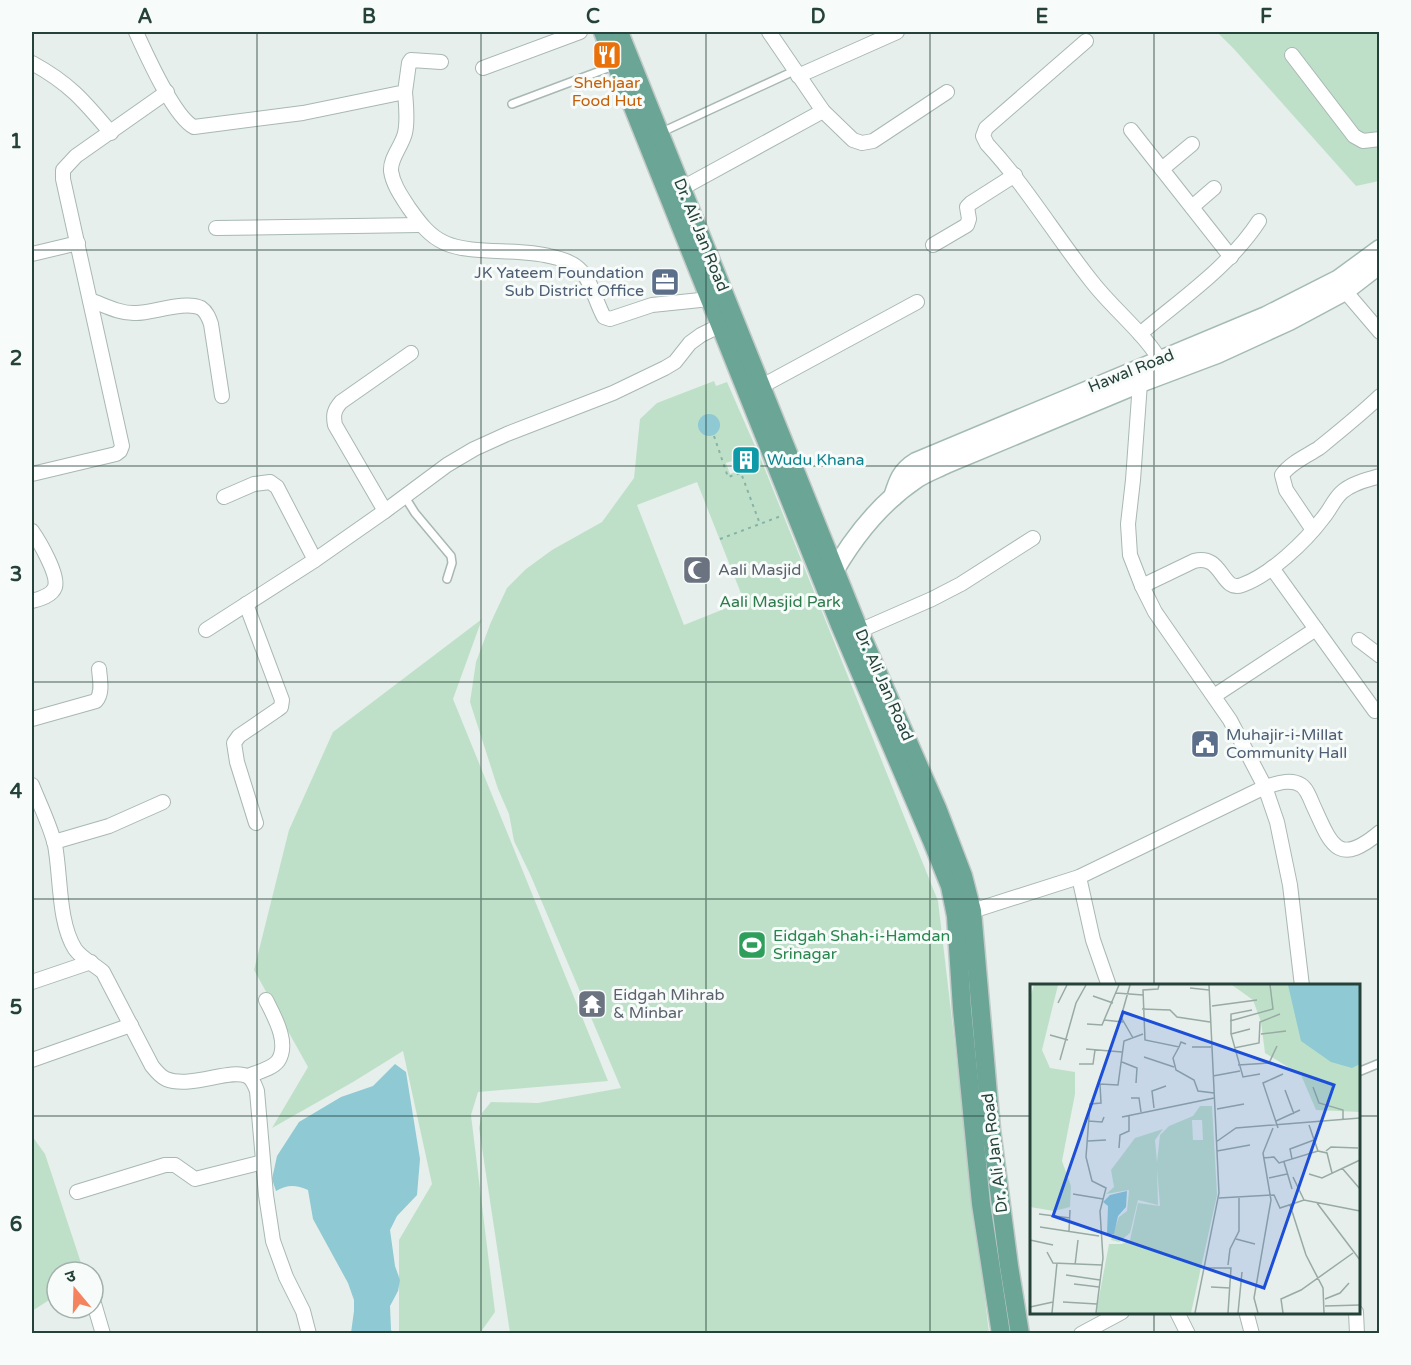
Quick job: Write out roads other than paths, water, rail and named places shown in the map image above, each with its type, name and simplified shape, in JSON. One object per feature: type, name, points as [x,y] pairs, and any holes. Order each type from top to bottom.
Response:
[{"type":"main road","name":"Dr. Ali Jan Road","points":[[603,32],[762,386],[786,469],[795,511],[825,588],[852,634],[942,819],[963,876],[962,1009],[981,1204],[1001,1334]]},
{"type":"main road","name":"Dr. Ali Jan Road","points":[[619,32],[659,133],[675,192],[710,298],[786,469],[835,569],[852,634]]},
{"type":"main road","name":"Hawal Road","points":[[825,588],[835,569],[861,533],[892,497],[919,477],[1140,383],[1164,367],[1340,279],[1380,249]]},
{"type":"main road","name":"Hawal Road","points":[[892,497],[900,474],[916,462],[1288,321],[1345,291],[1380,264]]},
{"type":"main road","name":"Dr. Ali Jan Road","points":[[964,914],[1020,1334]]},
{"type":"street","points":[[136,32],[167,92],[188,124],[195,127],[303,113],[405,92]]},
{"type":"street","points":[[483,68],[580,32]]},
{"type":"street","points":[[769,32],[823,111],[853,140],[862,143],[873,141],[947,92]]},
{"type":"street","points":[[796,73],[897,32]]},
{"type":"street","points":[[1086,42],[986,128],[983,136],[987,144],[1015,175],[1093,284],[1140,334],[1164,367]]},
{"type":"street","points":[[1292,55],[1353,136],[1363,141],[1380,139]]},
{"type":"street","points":[[441,62],[411,60],[409,63],[405,92],[405,132],[392,161],[393,179],[420,225],[444,243],[458,247],[540,254],[565,260],[579,268],[590,285],[604,317],[610,319],[652,305],[710,298]]},
{"type":"street","points":[[32,63],[72,88],[111,133]]},
{"type":"street","points":[[32,474],[116,454],[122,446],[63,179],[63,170],[76,156],[167,92]]},
{"type":"street","points":[[675,192],[823,111]]},
{"type":"street","points":[[1131,130],[1231,257]]},
{"type":"street","points":[[1162,169],[1192,144]]},
{"type":"street","points":[[933,246],[967,225],[969,219],[967,207],[971,203],[1015,175]]},
{"type":"street","points":[[1192,207],[1214,188]]},
{"type":"street","points":[[1140,334],[1231,257],[1247,239],[1259,220]]},
{"type":"street","points":[[216,228],[420,225]]},
{"type":"street","points":[[32,254],[78,243]]},
{"type":"street","points":[[1345,291],[1380,332]]},
{"type":"street","points":[[90,300],[125,312],[136,313],[185,306],[201,308],[208,314],[211,324],[222,396]]},
{"type":"street","points":[[762,386],[917,302]]},
{"type":"street","points":[[206,630],[315,560],[447,465],[474,449],[613,393],[665,369],[675,362],[690,343],[721,325]]},
{"type":"street","points":[[386,511],[335,425],[333,416],[341,402],[411,353]]},
{"type":"street","points":[[1140,383],[1128,524],[1130,555],[1155,612],[1230,720],[1265,787],[1277,822],[1290,885],[1302,984]]},
{"type":"street","points":[[1313,530],[1286,490],[1282,475],[1353,421],[1380,396]]},
{"type":"street","points":[[1142,586],[1203,558],[1210,561],[1229,584],[1236,587],[1244,585],[1272,568],[1313,530],[1341,493],[1353,485],[1380,476]]},
{"type":"street","points":[[224,497],[254,484],[270,482],[277,487],[315,560]]},
{"type":"street","points":[[32,531],[55,576],[55,587],[50,594],[32,601]]},
{"type":"street","points":[[852,634],[961,584],[1033,538]]},
{"type":"street","points":[[1272,568],[1375,711]]},
{"type":"street","points":[[246,604],[282,700],[281,707],[277,711],[239,736],[234,743],[237,762],[256,823]]},
{"type":"street","points":[[1214,696],[1316,630]]},
{"type":"street","points":[[1359,640],[1380,656]]},
{"type":"street","points":[[32,719],[96,701],[100,697],[101,689],[99,669]]},
{"type":"street","points":[[964,914],[1079,877],[1265,787],[1291,782],[1302,786],[1309,794],[1327,835],[1335,846],[1343,850],[1356,848],[1380,832]]},
{"type":"street","points":[[32,785],[38,817],[54,843],[67,929],[74,947],[81,957],[103,972],[152,1066],[164,1078],[182,1083],[238,1074],[248,1076],[272,1066],[282,1051],[277,1023],[266,1000]]},
{"type":"street","points":[[54,843],[109,826],[162,802]]},
{"type":"street","points":[[1079,877],[1093,940],[1108,984]]},
{"type":"street","points":[[32,982],[91,962]]},
{"type":"street","points":[[32,1060],[131,1025]]},
{"type":"street","points":[[248,1076],[257,1091],[266,1195],[273,1241],[286,1277],[303,1311],[309,1334]]},
{"type":"street","points":[[77,1192],[175,1164],[195,1179],[263,1162]]},
{"type":"street","points":[[1081,1334],[1118,1314]]},
{"type":"street","points":[[1178,1314],[1188,1334]]},
{"type":"street","points":[[1355,1333],[1356,1314]]},
{"type":"street","points":[[1247,1316],[1252,1334]]},
{"type":"lane","points":[[512,104],[616,65]]},
{"type":"lane","points":[[659,133],[796,73]]},
{"type":"lane","points":[[405,497],[450,556],[452,563],[447,579]]},
{"type":"lane","points":[[1360,1072],[1380,1063]]},
{"type":"water","points":[[709,414],[717,417],[720,425],[717,433],[709,436],[701,433],[698,425],[701,417]]},
{"type":"water","points":[[395,1064],[406,1072],[420,1159],[417,1195],[397,1216],[390,1230],[395,1266],[400,1280],[398,1291],[390,1306],[393,1333],[351,1333],[354,1300],[348,1283],[313,1219],[308,1190],[292,1186],[276,1191],[272,1179],[277,1156],[299,1122],[341,1097],[373,1086]]},
{"type":"place","name":"Shehjaar Food Hut","points":[[607,55]]},
{"type":"place","name":"JK Yateem Foundation Sub District Office","points":[[665,282]]},
{"type":"place","name":"Wudu Khana","points":[[746,460]]},
{"type":"place","name":"Aali Masjid","points":[[697,570]]},
{"type":"place","name":"Muhajir-i-Millat Community Hall","points":[[1205,744]]},
{"type":"place","name":"Eidgah Shah-i-Hamdan Srinagar","points":[[752,945]]},
{"type":"place","name":"Eidgah Mihrab & Minbar","points":[[592,1004]]},
{"type":"park label","name":"Aali Masjid Park","points":[[780,602]]}]
